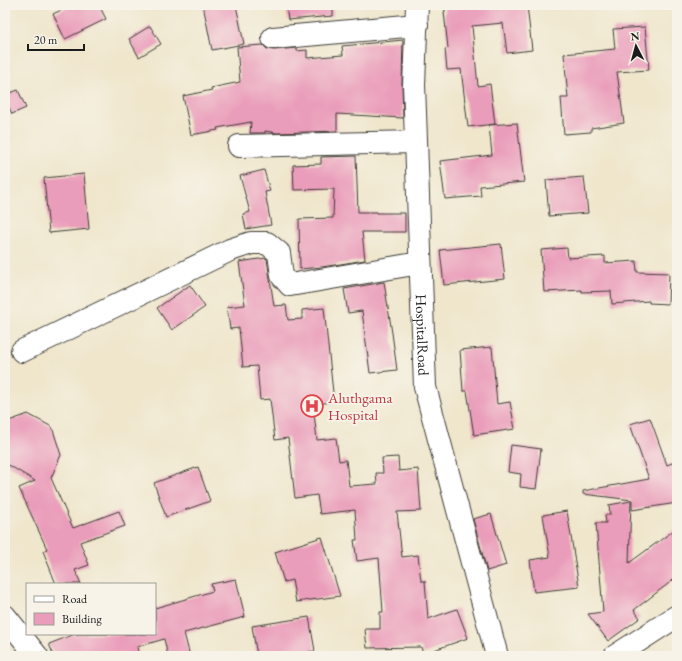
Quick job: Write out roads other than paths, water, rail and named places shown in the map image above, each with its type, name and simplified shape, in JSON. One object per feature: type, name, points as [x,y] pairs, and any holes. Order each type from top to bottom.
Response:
[{"type":"street","points":[[273,38],[417,15]]},
{"type":"street","name":"HospitalRoad","points":[[417,15],[414,85],[425,387],[497,656]]},
{"type":"street","points":[[239,146],[416,142]]},
{"type":"street","points":[[22,352],[230,250],[251,243],[267,243],[279,252],[282,276],[290,285],[420,263]]},
{"type":"street","points":[[5,616],[37,656]]},
{"type":"street","points":[[615,656],[677,616]]},
{"type":"place","name":"Aluthgama Hospital","points":[[312,406]]}]
